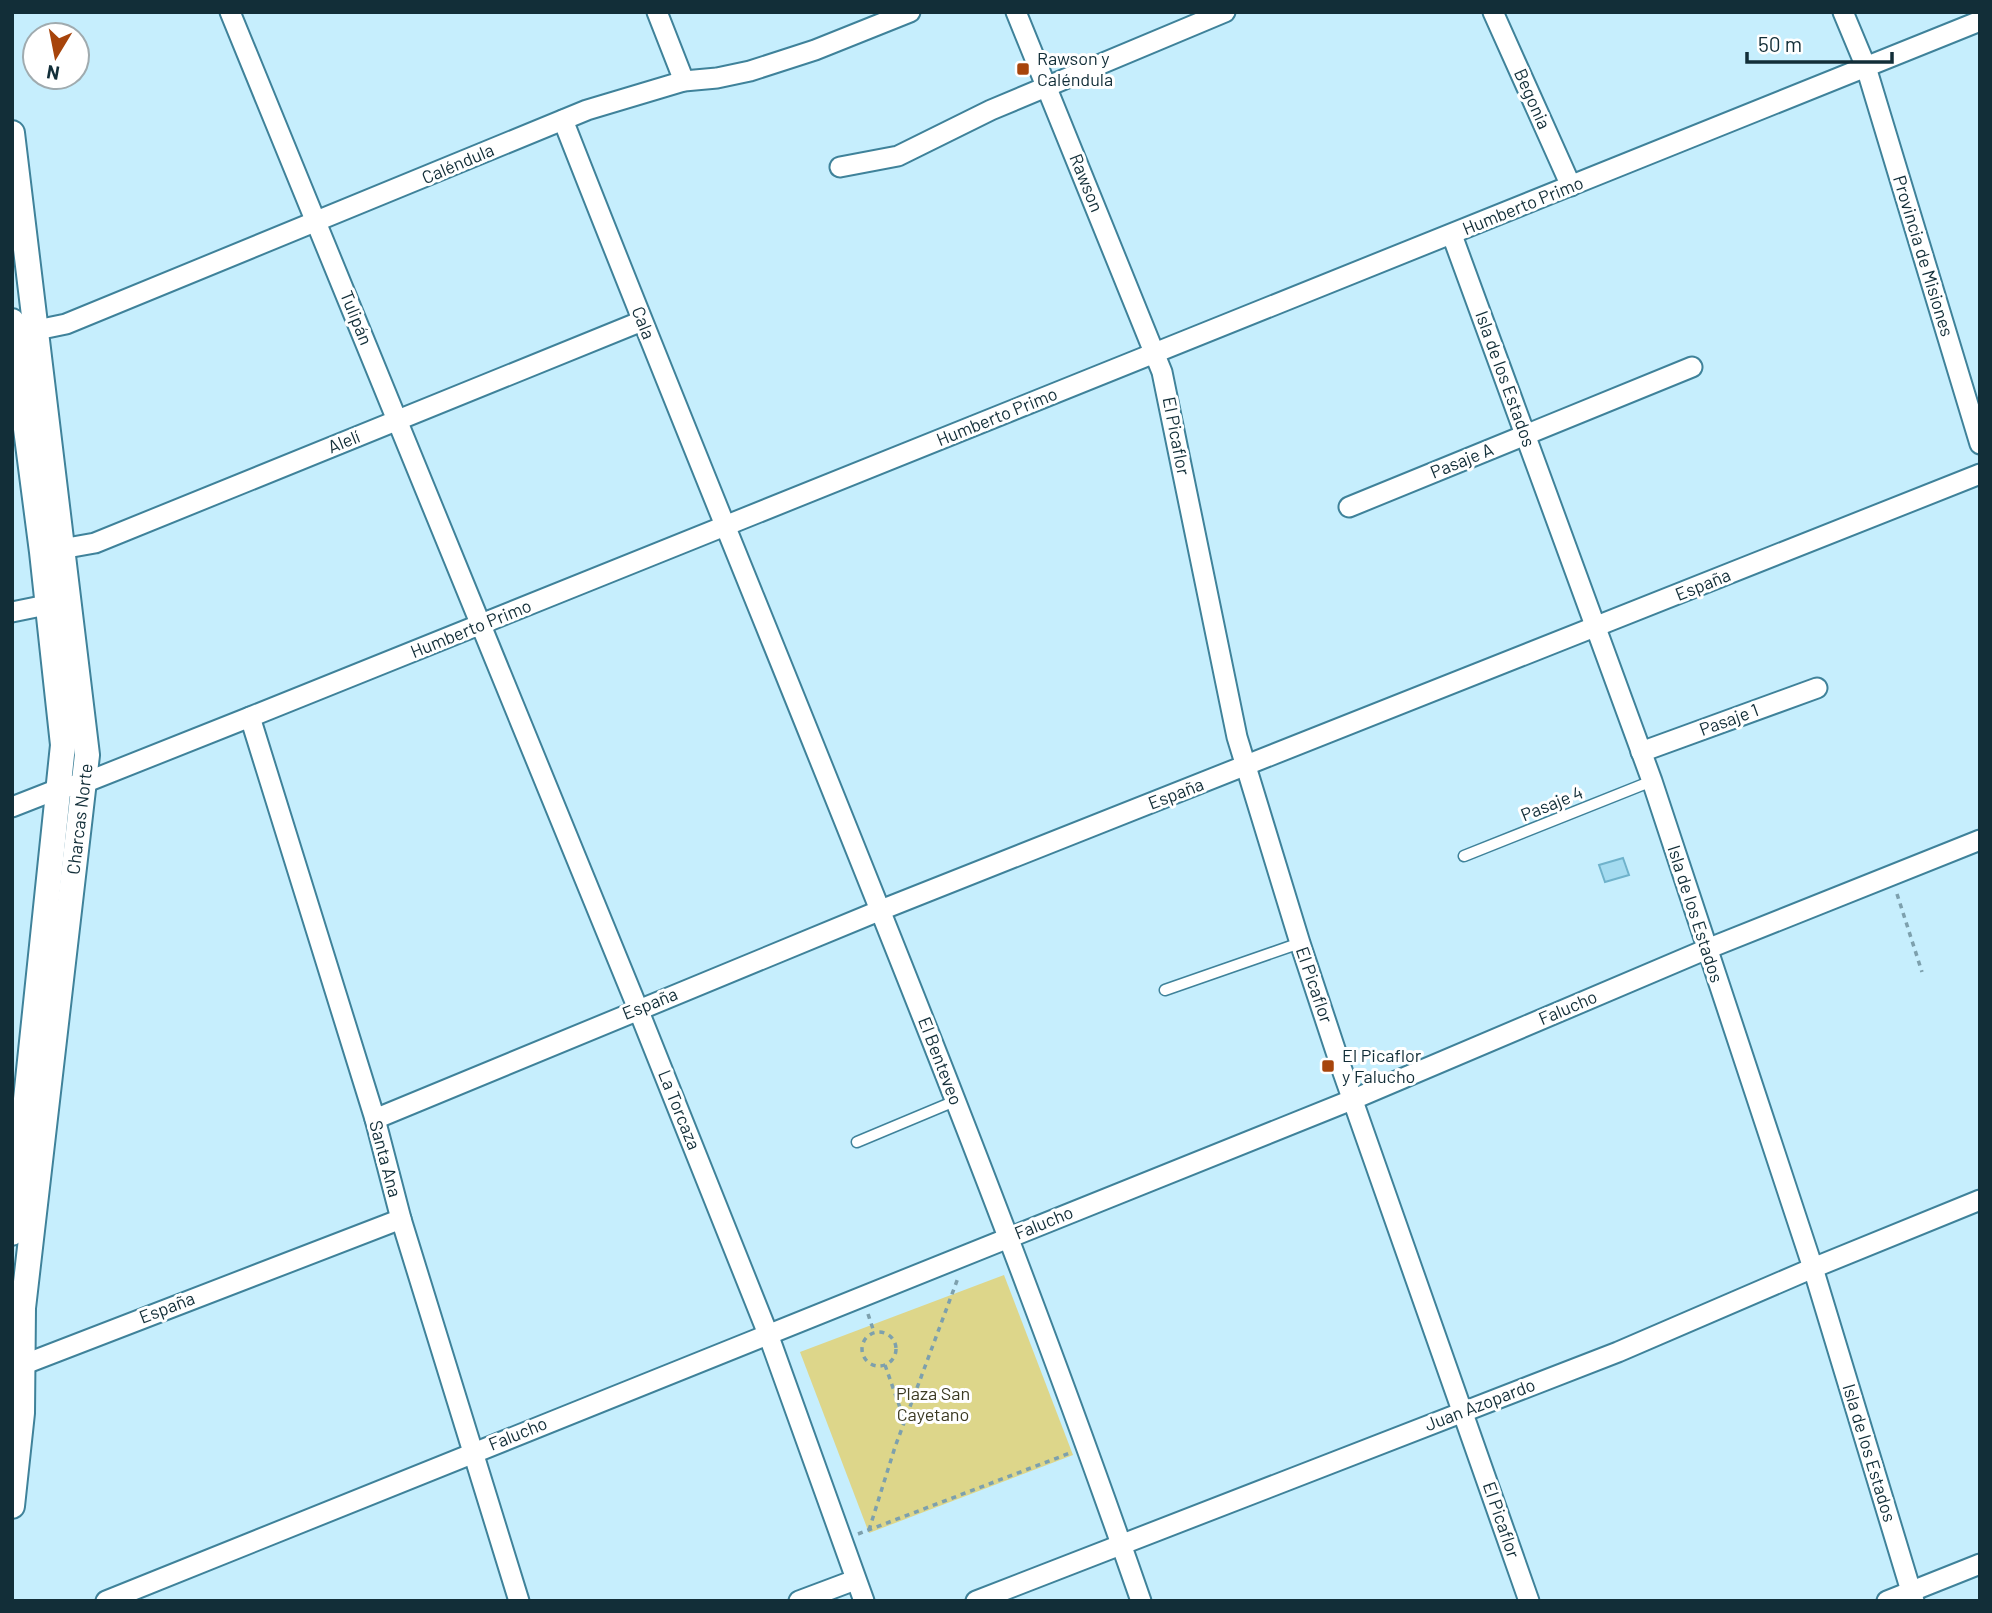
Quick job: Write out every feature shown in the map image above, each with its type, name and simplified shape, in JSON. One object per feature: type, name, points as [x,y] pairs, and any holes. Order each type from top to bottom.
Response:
[{"type":"street","name":"Tulipán","points":[[230,12],[480,625]]},
{"type":"street","points":[[657,12],[684,81]]},
{"type":"street","name":"Caléndula","points":[[25,328],[66,324],[606,104],[684,81],[750,71],[815,50],[910,12]]},
{"type":"street","name":"Rawson","points":[[1016,12],[1156,353]]},
{"type":"street","points":[[840,167],[898,156],[991,110],[1225,12]]},
{"type":"street","name":"Begonia","points":[[1493,12],[1571,186]]},
{"type":"street","name":"Provincia de Misiones","points":[[1843,12],[1866,67],[1980,444]]},
{"type":"street","name":"Humberto Primo","points":[[12,807],[58,789],[84,783],[250,717],[1980,22]]},
{"type":"street","name":"Cala","points":[[563,120],[727,526]]},
{"type":"street","name":"Charcas Norte","points":[[12,1233],[26,1129],[84,783],[86,741],[59,603],[25,380],[25,328],[13,148]]},
{"type":"street","name":"Isla de los Estados","points":[[1452,235],[1652,781],[1812,1268],[1912,1596]]},
{"type":"street","name":"Charcas Norte","points":[[12,321],[25,328]]},
{"type":"street","name":"Alelí","points":[[53,550],[95,543],[642,321]]},
{"type":"street","name":"El Picaflor","points":[[1156,353],[1167,389],[1245,767],[1340,1064],[1529,1601]]},
{"type":"street","name":"Pasaje A","points":[[1349,506],[1692,367]]},
{"type":"street","name":"España","points":[[375,1119],[881,910],[1980,474]]},
{"type":"street","name":"El Benteveo","points":[[727,526],[1008,1237],[1141,1601]]},
{"type":"street","points":[[12,612],[59,603]]},
{"type":"street","name":"Charcas Norte","points":[[12,1506],[22,1413],[17,1367],[23,1308],[26,1129],[62,745],[59,603]]},
{"type":"street","name":"La Torcaza","points":[[480,625],[768,1334],[864,1601]]},
{"type":"street","name":"Pasaje 1","points":[[1641,752],[1817,688]]},
{"type":"street","name":"Santa Ana","points":[[250,717],[375,1119],[401,1219],[519,1601]]},
{"type":"street","name":"Falucho","points":[[106,1601],[1354,1099],[1707,949],[1980,840]]},
{"type":"street","name":"Juan Azopardo","points":[[976,1601],[1618,1352],[1812,1268],[1980,1200]]},
{"type":"street","name":"España","points":[[17,1367],[401,1219]]},
{"type":"street","points":[[1887,1601],[1912,1596],[1980,1564]]},
{"type":"street","points":[[799,1601],[855,1580]]},
{"type":"lane","name":"Pasaje 4","points":[[1464,856],[1652,781]]},
{"type":"lane","points":[[1165,989],[1300,943]]},
{"type":"lane","points":[[857,1142],[955,1101]]},
{"type":"path","points":[[1891,876],[1922,972]]},
{"type":"path","points":[[869,1530],[905,1422],[967,1254]]},
{"type":"path","points":[[871,1333],[888,1334],[895,1343],[895,1355],[885,1365],[871,1364],[863,1357],[862,1346],[866,1336],[871,1333]]},
{"type":"path","points":[[885,1365],[905,1422]]},
{"type":"path","points":[[841,1540],[1085,1447]]},
{"type":"green space","name":"Plaza San Cayetano","points":[[1004,1275],[1073,1455],[869,1533],[800,1352]]},
{"type":"building","points":[[1623,858],[1629,875],[1605,882],[1599,865]]},
{"type":"place","name":"Rawson y Caléndula","points":[[1023,69]]},
{"type":"place","name":"El Picaflor y Falucho","points":[[1328,1066]]}]
